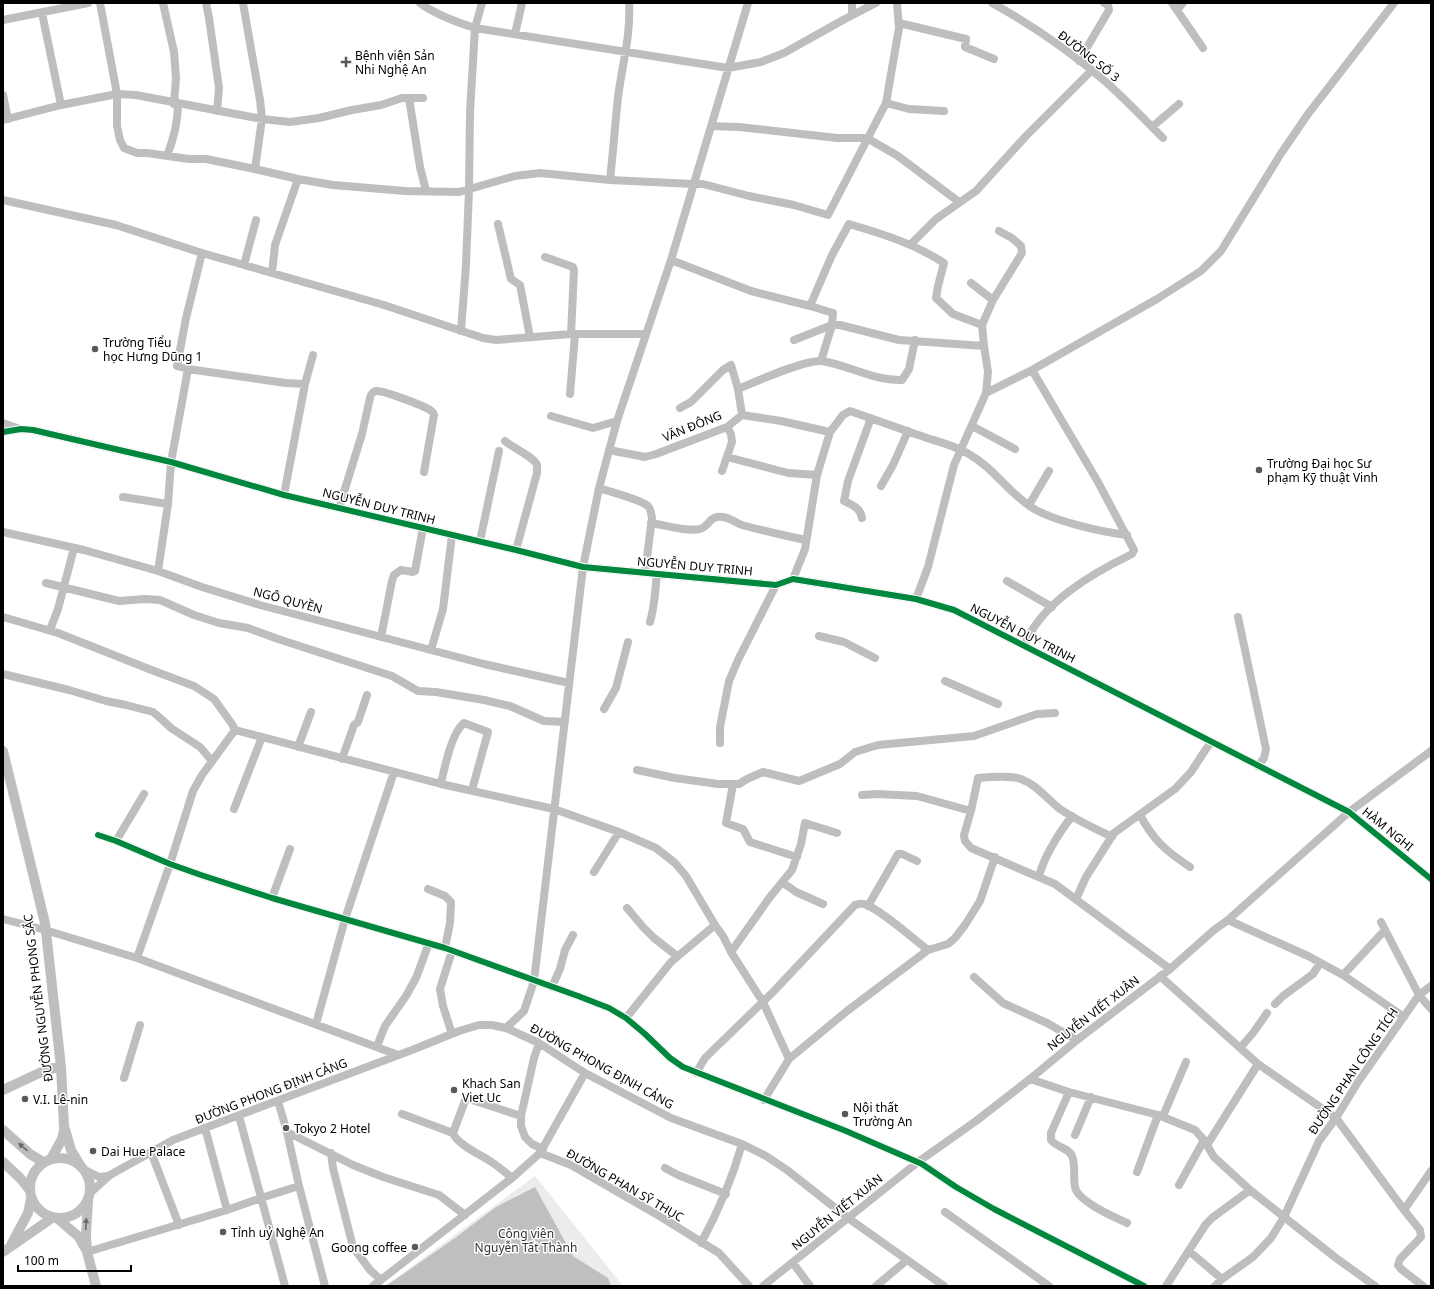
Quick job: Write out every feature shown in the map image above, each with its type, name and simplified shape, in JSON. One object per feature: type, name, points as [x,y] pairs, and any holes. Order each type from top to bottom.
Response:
[{"type":"main road","name":"ĐƯỜNG NGUYỄN PHONG SẮC","points":[[3,753],[45,930],[61,1067],[64,1126],[62,1140],[47,1160]]},
{"type":"main road","points":[[3,1090],[48,1069],[61,1067]]},
{"type":"main road","name":"ĐƯỜNG NGUYỄN PHONG SẮC","points":[[64,1126],[72,1150],[82,1167]]},
{"type":"main road","points":[[3,1130],[30,1154],[47,1160],[61,1158],[71,1160],[82,1167],[86,1173],[90,1182],[86,1235],[87,1252],[96,1286]]},
{"type":"main road","points":[[7,1249],[28,1213],[30,1179],[35,1170],[47,1160]]},
{"type":"main road","points":[[3,1162],[20,1178],[30,1194],[36,1208],[43,1214],[62,1219],[72,1216],[84,1206],[89,1195]]},
{"type":"main road","points":[[7,1249],[55,1218]]},
{"type":"main road","points":[[55,1218],[79,1237],[87,1252]]},
{"type":"street","points":[[3,20],[88,3]]},
{"type":"street","points":[[100,3],[117,94],[117,126],[120,140],[124,148],[137,153],[206,160],[255,168],[298,179],[369,189],[459,192],[515,176],[534,173],[610,180],[703,184],[749,196],[794,205],[828,215],[866,138],[886,103],[899,22],[897,3]]},
{"type":"street","points":[[163,3],[174,52],[178,122],[173,142],[167,156]]},
{"type":"street","points":[[206,3],[219,88],[217,111]]},
{"type":"street","points":[[243,3],[262,119],[255,168]]},
{"type":"street","points":[[420,3],[434,12],[456,22],[475,28],[728,68],[761,62],[784,53],[876,3]]},
{"type":"street","points":[[461,331],[469,190],[470,112],[475,28],[482,3]]},
{"type":"street","points":[[515,34],[522,3]]},
{"type":"street","points":[[610,180],[618,98],[630,15],[629,3]]},
{"type":"street","points":[[506,1028],[524,1011],[534,980],[583,567],[599,488],[617,420],[671,260],[748,3]]},
{"type":"street","points":[[852,3],[852,15]]},
{"type":"street","name":"ĐƯỜNG SỐ 3","points":[[992,3],[1027,24],[1092,70],[1163,138]]},
{"type":"street","points":[[1079,61],[1109,10],[1108,5],[1104,3]]},
{"type":"street","points":[[1172,3],[1203,48]]},
{"type":"street","points":[[1178,10],[1183,3]]},
{"type":"street","points":[[986,393],[1032,370],[1157,299],[1201,270],[1221,251],[1280,155],[1308,114],[1394,3]]},
{"type":"street","points":[[42,13],[61,105]]},
{"type":"street","points":[[899,22],[966,39],[965,47],[994,59]]},
{"type":"street","points":[[911,244],[936,219],[959,202],[976,192],[1026,136],[1092,70]]},
{"type":"street","points":[[3,95],[5,120],[61,105],[117,94],[136,95],[176,104],[262,119],[290,122],[319,118],[381,105],[402,98],[423,98]]},
{"type":"street","points":[[409,98],[420,167],[426,191]]},
{"type":"street","points":[[886,103],[909,109],[944,112]]},
{"type":"street","points":[[1152,127],[1179,104]]},
{"type":"street","points":[[711,126],[837,138],[866,138],[898,156],[959,202]]},
{"type":"street","points":[[272,273],[275,244],[298,179]]},
{"type":"street","points":[[3,200],[116,225],[202,253],[384,305],[461,331],[496,340],[573,335],[645,334]]},
{"type":"street","points":[[244,264],[256,220]]},
{"type":"street","points":[[498,224],[510,279],[520,286],[530,337]]},
{"type":"street","points":[[810,306],[832,255],[849,224],[891,236],[911,244],[944,262],[936,298],[953,314],[982,325]]},
{"type":"street","points":[[916,598],[928,567],[954,465],[986,393],[988,372],[982,325],[993,300],[1022,253],[1022,246],[1000,231]]},
{"type":"street","points":[[202,253],[186,318],[177,366],[188,369],[305,384]]},
{"type":"street","points":[[544,257],[573,266],[574,270],[570,394]]},
{"type":"street","points":[[671,260],[751,291],[833,313],[832,324],[821,361]]},
{"type":"street","points":[[971,283],[993,300]]},
{"type":"street","points":[[794,340],[832,324],[886,337],[984,346]]},
{"type":"street","points":[[738,389],[809,362],[821,361],[881,378],[902,380],[909,369],[915,340]]},
{"type":"street","points":[[284,494],[305,384],[313,355]]},
{"type":"street","points":[[680,408],[691,402],[723,370],[731,365],[738,389],[742,416],[782,421],[830,432]]},
{"type":"street","points":[[158,571],[168,504],[171,462],[188,369]]},
{"type":"street","points":[[1024,646],[1034,627],[1052,607],[1079,584],[1132,554],[1134,550],[1127,535],[1032,370]]},
{"type":"street","points":[[339,508],[362,434],[371,393],[374,391],[391,395],[426,408],[434,415],[424,472]]},
{"type":"street","points":[[793,579],[804,549],[817,475],[830,432],[843,415],[850,411],[961,449],[986,466],[1029,505],[1049,516],[1105,531],[1127,535]]},
{"type":"street","points":[[551,416],[593,428],[617,420]]},
{"type":"street","name":"VĂN ĐÔNG","points":[[609,450],[645,456],[656,454],[727,427],[742,416]]},
{"type":"street","points":[[862,518],[858,509],[844,501],[848,481],[871,418]]},
{"type":"street","points":[[3,423],[21,429]]},
{"type":"street","points":[[972,426],[1015,449]]},
{"type":"street","points":[[722,471],[732,442],[731,434],[727,427]]},
{"type":"street","name":"NGUYỄN DUY TRINH","points":[[3,432],[21,429],[33,430],[171,462],[284,494],[583,567],[776,585],[793,579],[916,598],[954,610],[1349,812]]},
{"type":"street","points":[[881,486],[893,465],[908,431]]},
{"type":"street","points":[[505,441],[520,452],[533,458],[537,465],[537,472],[516,550]]},
{"type":"street","points":[[480,542],[500,451]]},
{"type":"street","points":[[727,457],[788,473],[817,475]]},
{"type":"street","points":[[1029,505],[1048,471]]},
{"type":"street","points":[[599,488],[647,505],[650,509],[652,518],[645,573]]},
{"type":"street","points":[[123,497],[168,504]]},
{"type":"street","points":[[651,523],[696,529],[704,527],[713,517],[722,516],[741,525],[805,540]]},
{"type":"street","points":[[381,637],[392,581],[394,576],[401,570],[415,571],[423,528]]},
{"type":"street","name":"NGÔ QUYỀN","points":[[3,532],[74,548],[158,571],[232,597],[381,637],[484,664],[569,683]]},
{"type":"street","points":[[431,650],[443,608],[452,535]]},
{"type":"street","points":[[50,630],[58,609],[74,548]]},
{"type":"street","points":[[650,622],[657,587],[657,574]]},
{"type":"street","points":[[1008,581],[1052,607]]},
{"type":"street","points":[[46,583],[119,601],[145,599],[160,600],[194,615],[219,623],[248,628],[392,676],[418,691],[436,692],[484,700],[510,706],[544,721],[564,722]]},
{"type":"street","points":[[720,743],[720,727],[730,681],[741,653],[776,585]]},
{"type":"street","points":[[3,617],[50,630],[194,686],[214,699],[235,730],[440,784],[554,809],[618,832],[656,848],[675,863],[686,876],[723,936],[731,952],[763,1002],[789,1059]]},
{"type":"street","points":[[1239,621],[1266,749],[1264,758],[1258,766]]},
{"type":"street","points":[[819,636],[844,642],[875,658]]},
{"type":"street","points":[[604,709],[616,688],[628,642]]},
{"type":"street","points":[[3,674],[153,712],[171,728],[200,747],[212,761]]},
{"type":"street","points":[[945,681],[998,704]]},
{"type":"street","points":[[342,759],[354,725],[358,722],[366,695]]},
{"type":"street","points":[[298,747],[311,712]]},
{"type":"street","points":[[637,770],[675,778],[718,784],[739,784],[762,772],[799,781],[840,764],[855,752],[878,745],[974,736],[1037,714],[1055,713]]},
{"type":"street","points":[[440,784],[450,748],[462,724],[464,723],[488,732],[472,790]]},
{"type":"street","points":[[137,958],[170,864],[193,791],[202,775],[235,730]]},
{"type":"street","points":[[234,808],[262,737]]},
{"type":"street","points":[[1076,899],[1086,877],[1118,829],[1140,815],[1183,781],[1212,742]]},
{"type":"street","name":"NGUYỄN VIẾT XUÂN","points":[[763,1286],[918,1162],[1030,1080],[1077,1040],[1170,969],[1214,930],[1228,920],[1349,812],[1431,751]]},
{"type":"street","points":[[316,1024],[345,919],[394,772]]},
{"type":"street","points":[[1112,837],[1057,807],[1035,787],[1022,779],[1017,778],[978,778],[964,835],[971,848],[1055,884],[1170,969]]},
{"type":"street","points":[[734,784],[726,823],[743,829],[750,842],[797,857]]},
{"type":"street","points":[[116,841],[144,794]]},
{"type":"street","points":[[862,795],[877,794],[917,796],[971,811]]},
{"type":"street","name":"HÀM NGHI","points":[[1349,812],[1431,879]]},
{"type":"street","points":[[1140,815],[1151,834],[1170,854],[1190,867]]},
{"type":"street","points":[[1038,876],[1049,852],[1072,816]]},
{"type":"street","points":[[731,952],[792,870],[801,844],[804,823],[837,833]]},
{"type":"street","points":[[594,872],[618,832]]},
{"type":"street","points":[[98,835],[170,864],[272,898],[429,943],[596,1003],[626,1018],[640,1029],[670,1058],[683,1067],[846,1131],[918,1162],[994,1210],[1139,1285]]},
{"type":"street","points":[[272,898],[290,849]]},
{"type":"street","points":[[868,906],[898,854],[902,854],[918,861]]},
{"type":"street","points":[[764,1100],[789,1059],[847,1011],[928,950],[948,944],[965,925],[980,901],[995,857]]},
{"type":"street","points":[[782,882],[796,892],[823,904]]},
{"type":"street","points":[[428,889],[445,896],[451,902],[448,950],[440,989],[443,1006],[452,1034]]},
{"type":"street","points":[[696,1073],[705,1058],[773,992],[856,904],[860,903],[868,906],[884,916],[928,950]]},
{"type":"street","points":[[627,908],[654,938],[677,956]]},
{"type":"street","points":[[3,919],[137,958],[398,1055]]},
{"type":"street","points":[[1228,920],[1343,974],[1404,1017]]},
{"type":"street","points":[[1381,922],[1418,995],[1431,1009]]},
{"type":"street","points":[[626,1018],[661,973],[677,956],[715,925]]},
{"type":"street","points":[[1343,974],[1385,930]]},
{"type":"street","points":[[552,987],[560,969],[565,950],[573,935]]},
{"type":"street","points":[[377,1046],[385,1026],[406,996],[416,978],[429,943]]},
{"type":"street","points":[[1275,1004],[1283,996],[1305,982],[1313,974],[1320,963]]},
{"type":"street","points":[[1160,976],[1258,1064],[1336,1118],[1420,1230],[1422,1235],[1420,1239],[1400,1259],[1398,1265],[1423,1286]]},
{"type":"street","points":[[974,978],[996,998],[1007,1005],[1047,1023],[1077,1040]]},
{"type":"street","name":"ĐƯỜNG PHAN CÔNG TÍCH","points":[[1215,1286],[1252,1257],[1271,1238],[1284,1217],[1319,1141],[1418,995],[1431,986]]},
{"type":"street","points":[[1240,1048],[1253,1034],[1267,1013]]},
{"type":"street","points":[[124,1078],[140,1025]]},
{"type":"street","name":"ĐƯỜNG PHONG ĐỊNH CẢNG","points":[[89,1195],[110,1176],[173,1140],[452,1034],[479,1025],[492,1025],[506,1028],[539,1043],[585,1073],[671,1118],[742,1144],[766,1156],[787,1170],[848,1218],[944,1286]]},
{"type":"street","points":[[453,1132],[466,1098],[521,1116],[534,1058],[539,1043]]},
{"type":"street","points":[[1137,1172],[1186,1062]]},
{"type":"street","points":[[1179,1185],[1258,1064]]},
{"type":"street","points":[[373,1286],[466,1215],[512,1178],[542,1151],[585,1073]]},
{"type":"street","points":[[1030,1080],[1069,1092],[1161,1116],[1195,1130],[1206,1142],[1214,1157],[1250,1190],[1336,1258],[1376,1286]]},
{"type":"street","points":[[1069,1092],[1051,1133],[1051,1140],[1054,1144],[1069,1152],[1073,1158],[1074,1186],[1077,1193],[1100,1209],[1127,1223]]},
{"type":"street","points":[[1075,1135],[1090,1097]]},
{"type":"street","points":[[278,1101],[325,1286]]},
{"type":"street","points":[[402,1114],[453,1132],[462,1143],[495,1164],[512,1178]]},
{"type":"street","points":[[239,1116],[285,1286]]},
{"type":"street","name":"ĐƯỜNG PHAN SỸ THỤC","points":[[521,1116],[521,1126],[525,1137],[532,1144],[661,1217],[719,1253],[749,1286]]},
{"type":"street","points":[[205,1128],[227,1210]]},
{"type":"street","points":[[287,1132],[331,1154],[383,1177],[439,1195],[466,1215]]},
{"type":"street","points":[[701,1243],[726,1194],[735,1170],[742,1144]]},
{"type":"street","points":[[151,1152],[179,1225]]},
{"type":"street","points":[[331,1154],[333,1168],[353,1247],[370,1270],[381,1280]]},
{"type":"street","points":[[82,1167],[99,1177],[110,1176]]},
{"type":"street","points":[[665,1168],[685,1178],[726,1194]]},
{"type":"street","points":[[1404,1210],[1431,1171]]},
{"type":"street","points":[[87,1252],[179,1225],[299,1186]]},
{"type":"street","points":[[1166,1286],[1206,1224],[1250,1190]]},
{"type":"street","points":[[945,1212],[1049,1286]]},
{"type":"street","points":[[1189,1251],[1222,1279]]},
{"type":"street","points":[[876,1286],[907,1260]]},
{"type":"street","points":[[793,1263],[810,1286]]},
{"type":"green space","name":"Công viên Nguyễn Tất Thành","points":[[535,1176],[623,1286],[384,1286],[403,1273]]},
{"type":"shaded area","name":"Công viên Nguyễn Tất Thành","points":[[535,1187],[573,1256],[608,1278],[611,1286],[386,1286],[455,1238],[496,1207]]},
{"type":"cycle path","points":[[3,432],[21,429],[33,430],[171,462],[284,495],[583,567],[776,585],[793,579],[916,599],[954,610],[1349,812],[1431,879]]},
{"type":"cycle path","points":[[98,835],[201,875],[272,898],[445,948],[609,1008],[626,1018],[670,1058],[683,1067],[846,1131],[922,1164],[956,1187],[994,1209],[1144,1286]]},
{"type":"place","name":"Bệnh viện Sản Nhi Nghệ An","points":[[346,62]]},
{"type":"place","name":"Trường Tiểu học Hưng Dũng 1","points":[[95,349]]},
{"type":"place","name":"Trường Đại học Sư phạm Kỹ thuật Vinh","points":[[1259,470]]},
{"type":"place","name":"Khach San Viet Uc","points":[[454,1090]]},
{"type":"place","name":"V.I. Lê-nin","points":[[25,1099]]},
{"type":"place","name":"Nội thất Trường An","points":[[845,1114]]},
{"type":"place","name":"Tokyo 2 Hotel","points":[[286,1128]]},
{"type":"place","name":"Dai Hue Palace","points":[[93,1151]]},
{"type":"place","name":"Tỉnh uỷ Nghệ An","points":[[223,1232]]},
{"type":"place","name":"Goong coffee","points":[[415,1247]]}]
